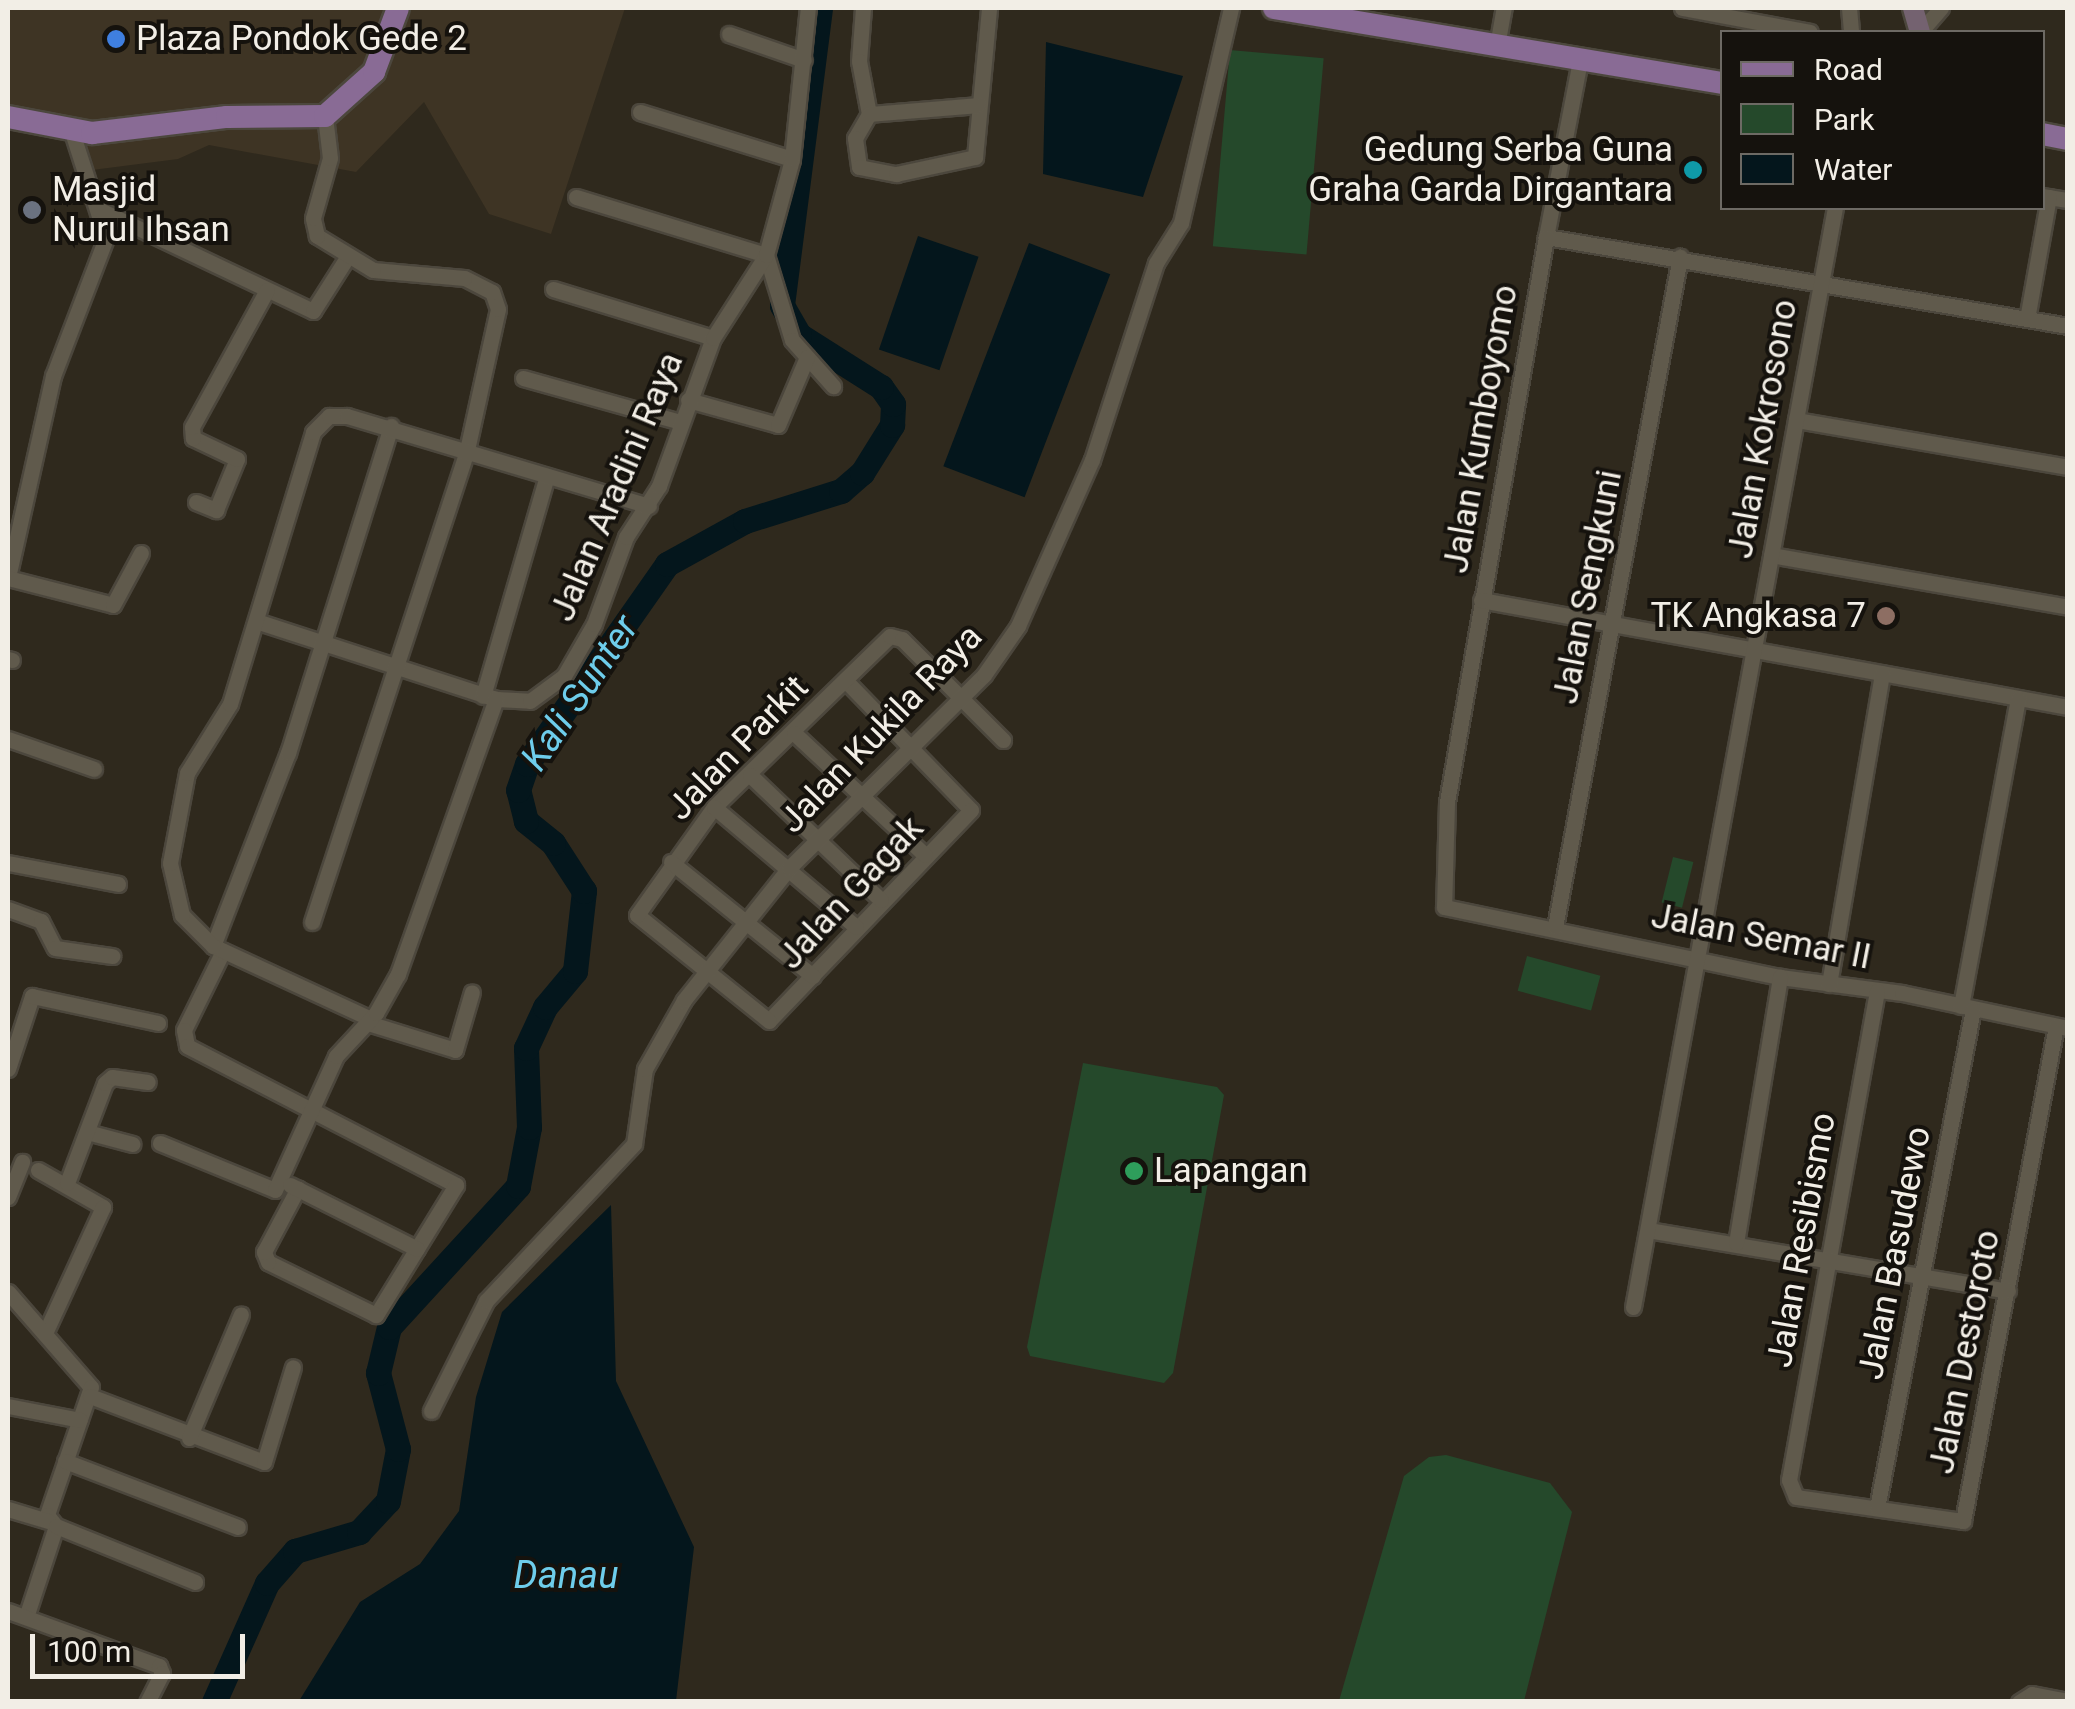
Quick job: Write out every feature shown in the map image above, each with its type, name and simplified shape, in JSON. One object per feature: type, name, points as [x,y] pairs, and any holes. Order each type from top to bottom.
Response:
[{"type":"main road","points":[[8,117],[72,132],[326,116],[374,72],[398,8]]},
{"type":"main road","points":[[1274,8],[1720,82]]},
{"type":"street","name":"Jalan Aradini Raya","points":[[256,621],[490,698],[530,701],[570,668],[594,624],[626,537],[649,506],[713,338],[766,255],[792,159],[808,8]]},
{"type":"street","points":[[863,8],[860,61],[868,114],[855,138],[854,158],[859,168],[896,174],[975,157],[989,8]]},
{"type":"street","name":"Jalan Kukila Raya","points":[[431,1411],[486,1301],[634,1144],[644,1069],[668,1022],[789,868],[961,699],[1018,626],[1092,460],[1131,324],[1156,263],[1181,223],[1231,8]]},
{"type":"street","points":[[1497,46],[1504,8]]},
{"type":"street","points":[[1682,8],[1799,30]]},
{"type":"street","points":[[1922,30],[1942,8]]},
{"type":"street","points":[[729,34],[804,60]]},
{"type":"street","name":"Jalan Kumboyomo","points":[[1444,906],[1447,802],[1580,60]]},
{"type":"street","points":[[868,114],[978,105]]},
{"type":"street","points":[[640,112],[792,159]]},
{"type":"street","points":[[312,922],[467,450],[496,334],[492,292],[464,278],[384,273],[346,258],[313,228],[329,167],[326,116]]},
{"type":"street","points":[[72,132],[106,238],[53,376],[8,578],[113,605],[140,553]]},
{"type":"street","points":[[2046,196],[2068,200]]},
{"type":"street","points":[[576,197],[766,255],[780,311],[807,358],[833,386]]},
{"type":"street","points":[[98,209],[313,312],[346,258]]},
{"type":"street","name":"Jalan Kokrosono","points":[[1633,1307],[1834,210]]},
{"type":"street","points":[[2028,319],[2044,210]]},
{"type":"street","points":[[1546,237],[2068,326]]},
{"type":"street","name":"Jalan Sengkuni","points":[[1555,928],[1680,257]]},
{"type":"street","points":[[553,289],[713,338]]},
{"type":"street","points":[[196,502],[216,510],[237,459],[193,438],[192,427],[267,290]]},
{"type":"street","points":[[688,400],[778,426],[807,358]]},
{"type":"street","points":[[523,378],[680,422]]},
{"type":"street","points":[[472,992],[456,1050],[370,1021],[218,948],[182,915],[170,847],[187,773],[230,704],[314,432],[338,414],[390,426],[649,506]]},
{"type":"street","points":[[1796,420],[2068,467]]},
{"type":"street","points":[[298,1188],[264,1252],[276,1268],[376,1314],[455,1190],[454,1180],[186,1046],[184,1030],[218,948],[326,642],[390,426]]},
{"type":"street","points":[[160,1143],[266,1191],[282,1181],[336,1056],[370,1021],[398,974],[490,698],[547,476]]},
{"type":"street","points":[[1771,555],[2068,607]]},
{"type":"street","points":[[1482,600],[2068,707]]},
{"type":"street","name":"Jalan Parkit","points":[[706,974],[637,915],[714,807],[794,733],[883,638],[896,636],[961,699]]},
{"type":"street","points":[[1829,984],[1882,673]]},
{"type":"street","points":[[845,680],[913,746]]},
{"type":"street","name":"Jalan Basudewo","points":[[1877,1508],[1922,1274],[2018,698]]},
{"type":"street","points":[[961,699],[1002,740]]},
{"type":"street","points":[[794,733],[925,855]]},
{"type":"street","points":[[8,739],[94,768]]},
{"type":"street","name":"Jalan Gagak","points":[[706,974],[769,1021],[971,806],[913,746]]},
{"type":"street","points":[[750,775],[881,900]]},
{"type":"street","points":[[714,807],[856,927]]},
{"type":"street","points":[[672,862],[813,976]]},
{"type":"street","points":[[8,863],[118,884]]},
{"type":"street","name":"Jalan Semar II","points":[[1444,906],[1780,977],[1877,991],[2062,1027]]},
{"type":"street","points":[[8,910],[40,921],[55,948],[112,956]]},
{"type":"street","points":[[1736,1243],[1780,977]]},
{"type":"street","name":"Jalan Resibismo","points":[[1796,1498],[1789,1480],[1877,991]]},
{"type":"street","points":[[8,1069],[16,1020],[32,996],[158,1024]]},
{"type":"street","name":"Jalan Destoroto","points":[[1796,1498],[1963,1521],[2062,1027]]},
{"type":"street","points":[[67,1184],[108,1080],[148,1082]]},
{"type":"street","points":[[87,1132],[132,1144]]},
{"type":"street","points":[[8,1197],[23,1162],[100,1200],[102,1214],[45,1333]]},
{"type":"street","points":[[282,1181],[417,1248]]},
{"type":"street","points":[[1648,1230],[2008,1291]]},
{"type":"street","points":[[8,1292],[87,1375],[90,1396],[65,1461],[26,1617]]},
{"type":"street","points":[[189,1438],[241,1314]]},
{"type":"street","points":[[90,1396],[189,1438],[264,1462],[293,1367]]},
{"type":"street","points":[[8,1406],[80,1420]]},
{"type":"street","points":[[65,1461],[238,1527]]},
{"type":"street","points":[[8,1509],[195,1582]]},
{"type":"street","points":[[8,1612],[158,1666],[162,1673],[147,1702]]},
{"type":"street","points":[[2019,1702],[2032,1694],[2068,1701]]},
{"type":"shaded area","points":[[8,8],[625,8],[551,234],[489,214],[424,102],[356,172],[209,145],[178,159],[92,170],[69,119],[8,105]]},
{"type":"green space","points":[[1230,50],[1324,58],[1306,254],[1213,246]]},
{"type":"green space","points":[[1673,857],[1693,862],[1682,908],[1662,903]]},
{"type":"green space","points":[[1527,956],[1600,976],[1591,1010],[1518,991]]},
{"type":"green space","name":"Lapangan","points":[[1083,1063],[1217,1087],[1224,1095],[1173,1373],[1164,1383],[1030,1356],[1027,1347]]},
{"type":"green space","points":[[1446,1455],[1550,1483],[1572,1512],[1524,1701],[1339,1701],[1404,1476],[1429,1457]]},
{"type":"water","points":[[1046,42],[1183,76],[1143,197],[1043,174]]},
{"type":"water","points":[[918,236],[979,257],[939,370],[879,349]]},
{"type":"water","points":[[1029,243],[1110,274],[1025,497],[943,466]]},
{"type":"water","name":"Danau","points":[[611,1205],[616,1381],[694,1547],[676,1701],[299,1701],[360,1602],[420,1564],[459,1511],[476,1397],[502,1312]]},
{"type":"waterway","name":"Kali Sunter","points":[[214,1702],[267,1583],[295,1551],[359,1532],[388,1501],[398,1449],[378,1373],[389,1327],[518,1186],[529,1127],[526,1048],[545,1007],[575,971],[584,891],[553,843],[526,821],[518,790],[527,764],[667,564],[745,521],[841,491],[862,473],[892,425],[893,404],[881,387],[799,335],[782,305],[820,8]]},
{"type":"place","name":"Plaza Pondok Gede 2","points":[[116,39]]},
{"type":"place","name":"Gedung Serba Guna Graha Garda Dirgantara","points":[[1693,170]]},
{"type":"place","name":"Masjid Nurul Ihsan","points":[[32,210]]},
{"type":"place","name":"TK Angkasa 7","points":[[1886,616]]},
{"type":"place","name":"Lapangan","points":[[1134,1171]]}]
